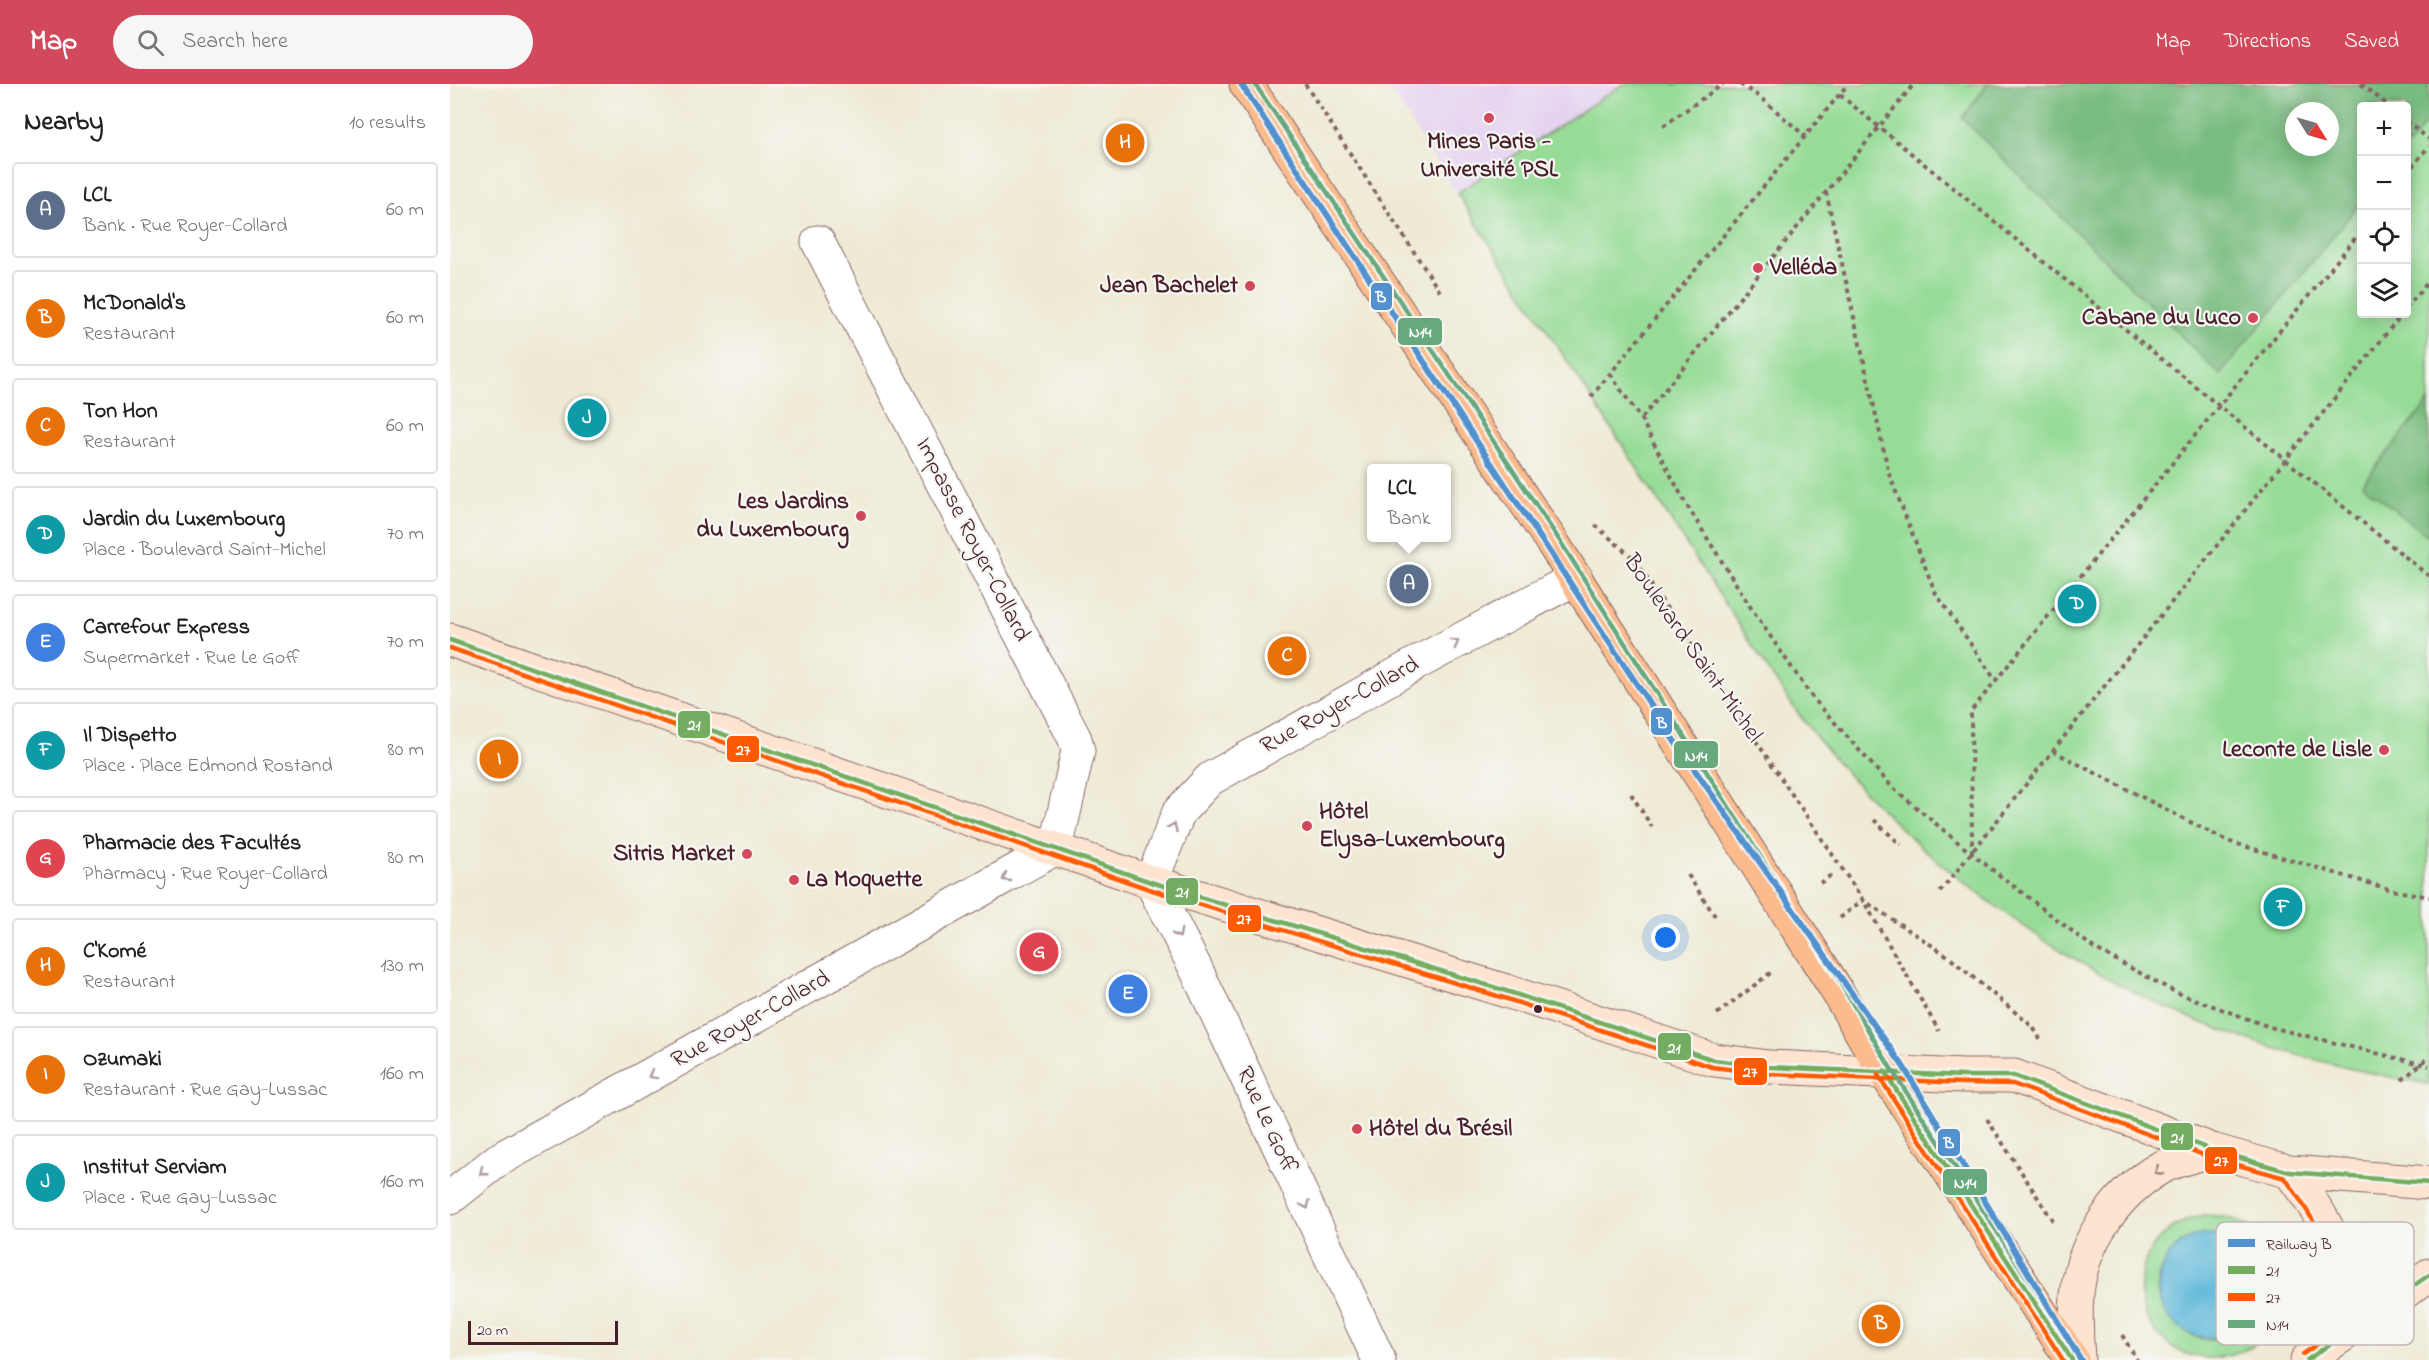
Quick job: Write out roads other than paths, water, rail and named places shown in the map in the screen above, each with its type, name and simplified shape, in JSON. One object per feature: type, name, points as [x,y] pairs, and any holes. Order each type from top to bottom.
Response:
[{"type":"main road","points":[[1246,84],[1576,578],[1884,1071],[2072,1360]]},
{"type":"street","name":"Impasse Royer-Collard","points":[[818,242],[1075,739],[1077,751],[1056,848]]},
{"type":"street","name":"Rue Royer-Collard","points":[[1151,882],[1179,812],[1210,779],[1417,663],[1576,578]]},
{"type":"street","points":[[450,640],[1151,882],[1494,987],[1714,1060],[1769,1067],[1963,1076],[2014,1076],[2212,1150],[2290,1172],[2429,1183]]},
{"type":"street","name":"Rue Royer-Collard","points":[[450,1197],[498,1160],[1056,848]]},
{"type":"street","name":"Rue Le Goff","points":[[1151,882],[1195,967],[1379,1360]]},
{"type":"street","points":[[2078,1360],[2076,1303],[2081,1269],[2103,1220],[2129,1191],[2160,1168],[2212,1150]]},
{"type":"street","points":[[2290,1172],[2323,1222]]},
{"type":"street","points":[[2414,1285],[2429,1275]]},
{"type":"water","points":[[2216,1234],[2216,1338],[2211,1338],[2191,1335],[2174,1323],[2162,1306],[2159,1286],[2162,1266],[2174,1249],[2191,1237]]},
{"type":"rail line","name":"B","points":[[1241,84],[1673,739],[1903,1066],[2081,1360]]},
{"type":"place","name":"Mines Paris - Université PSL","points":[[1489,118]]},
{"type":"place","name":"C'Komé","points":[[1125,143]]},
{"type":"place","name":"Velléda","points":[[1758,268]]},
{"type":"place","name":"Jean Bachelet","points":[[1250,286]]},
{"type":"place","name":"Cabane du Luco","points":[[2253,318]]},
{"type":"place","name":"Institut Serviam","points":[[587,418]]},
{"type":"place","name":"Les Jardins du Luxembourg","points":[[861,516]]},
{"type":"place","name":"LCL","points":[[1409,584]]},
{"type":"place","name":"Jardin du Luxembourg","points":[[2077,604]]},
{"type":"place","name":"Ton Hon","points":[[1287,656]]},
{"type":"place","name":"Leconte de Lisle","points":[[2384,750]]},
{"type":"place","name":"Ozumaki","points":[[499,759]]},
{"type":"place","name":"Hôtel Elysa-Luxembourg","points":[[1307,826]]},
{"type":"place","name":"Sitris Market","points":[[747,854]]},
{"type":"place","name":"La Moquette","points":[[794,880]]},
{"type":"place","name":"Il Dispetto","points":[[2283,907]]},
{"type":"place","name":"Pharmacie des Facultés","points":[[1039,952]]},
{"type":"place","name":"Carrefour Express","points":[[1128,994]]},
{"type":"place","name":"Hôtel du Brésil","points":[[1357,1129]]},
{"type":"place","name":"McDonald's","points":[[1881,1324]]}]
